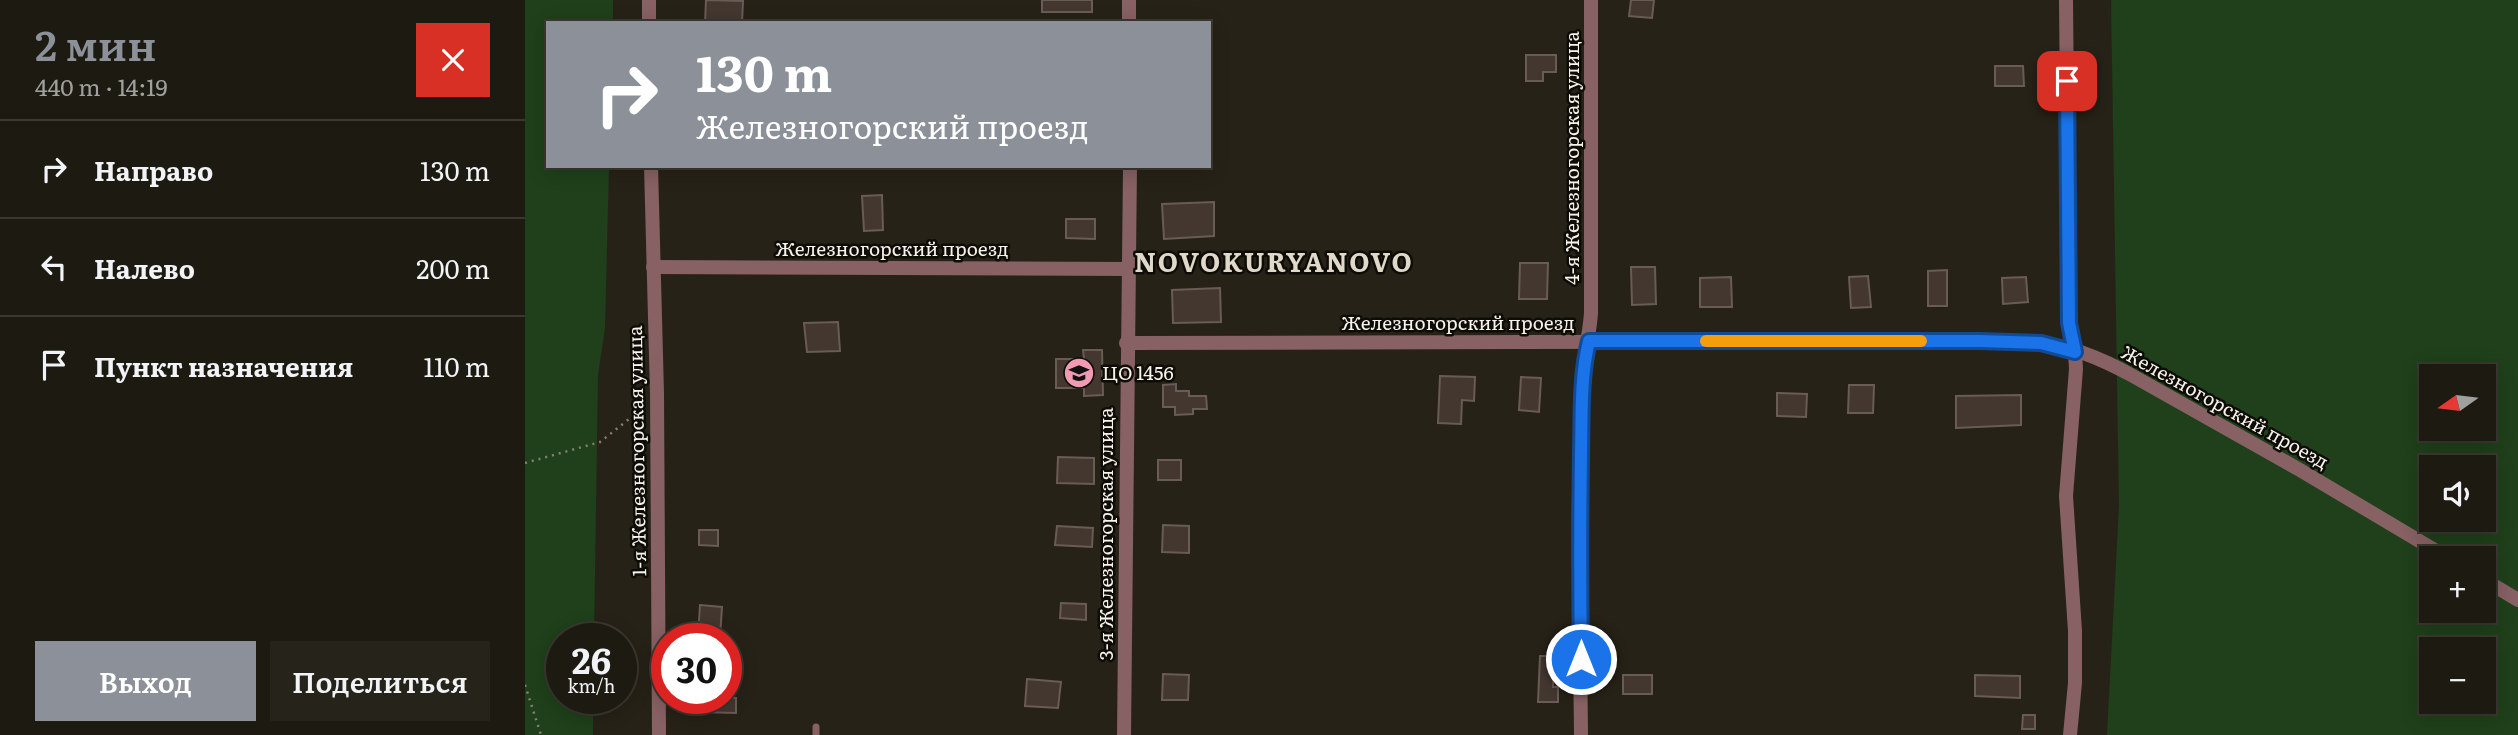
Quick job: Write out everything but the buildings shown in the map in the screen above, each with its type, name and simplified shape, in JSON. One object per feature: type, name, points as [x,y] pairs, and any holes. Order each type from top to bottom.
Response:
[{"type":"street","points":[[649,0],[649,21]]},
{"type":"street","points":[[1129,0],[1129,21]]},
{"type":"street","name":"4-я Железногорская улица","points":[[1581,735],[1580,508],[1584,362],[1591,313],[1591,0]]},
{"type":"street","points":[[2066,0],[2069,323],[2076,369],[2066,496],[2075,631],[2075,683],[2070,735]]},
{"type":"street","name":"1-я Железногорская улица","points":[[651,168],[657,393],[659,735]]},
{"type":"street","name":"3-я Железногорская улица","points":[[1124,735],[1126,343],[1131,269],[1130,168]]},
{"type":"street","name":"Железногорский проезд","points":[[653,267],[1131,269]]},
{"type":"street","name":"Железногорский проезд","points":[[1126,343],[2041,343],[2109,363],[2300,470],[2428,546]]},
{"type":"street","points":[[2496,587],[2518,600]]},
{"type":"path","points":[[525,463],[600,442],[643,408],[657,393]]},
{"type":"path","points":[[525,685],[541,735]]},
{"type":"green space","points":[[525,0],[613,0],[613,21],[546,21],[546,168],[609,168],[605,328],[598,375],[594,623],[546,623],[546,714],[593,714],[593,735],[525,735]]},
{"type":"green space","points":[[2111,0],[2518,0],[2518,735],[2107,735],[2119,505]]},
{"type":"slow traffic","points":[[1706,341],[1921,341]]},
{"type":"place","name":"ЦО 1456","points":[[1079,373]]},
{"type":"district","name":"NOVOKURYANOVO","points":[[1274,263]]},
{"type":"route","points":[[1581,659],[1582,399],[1584,362],[1589,341],[1980,341],[2041,343],[2075,352],[2069,323],[2067,81]]}]
